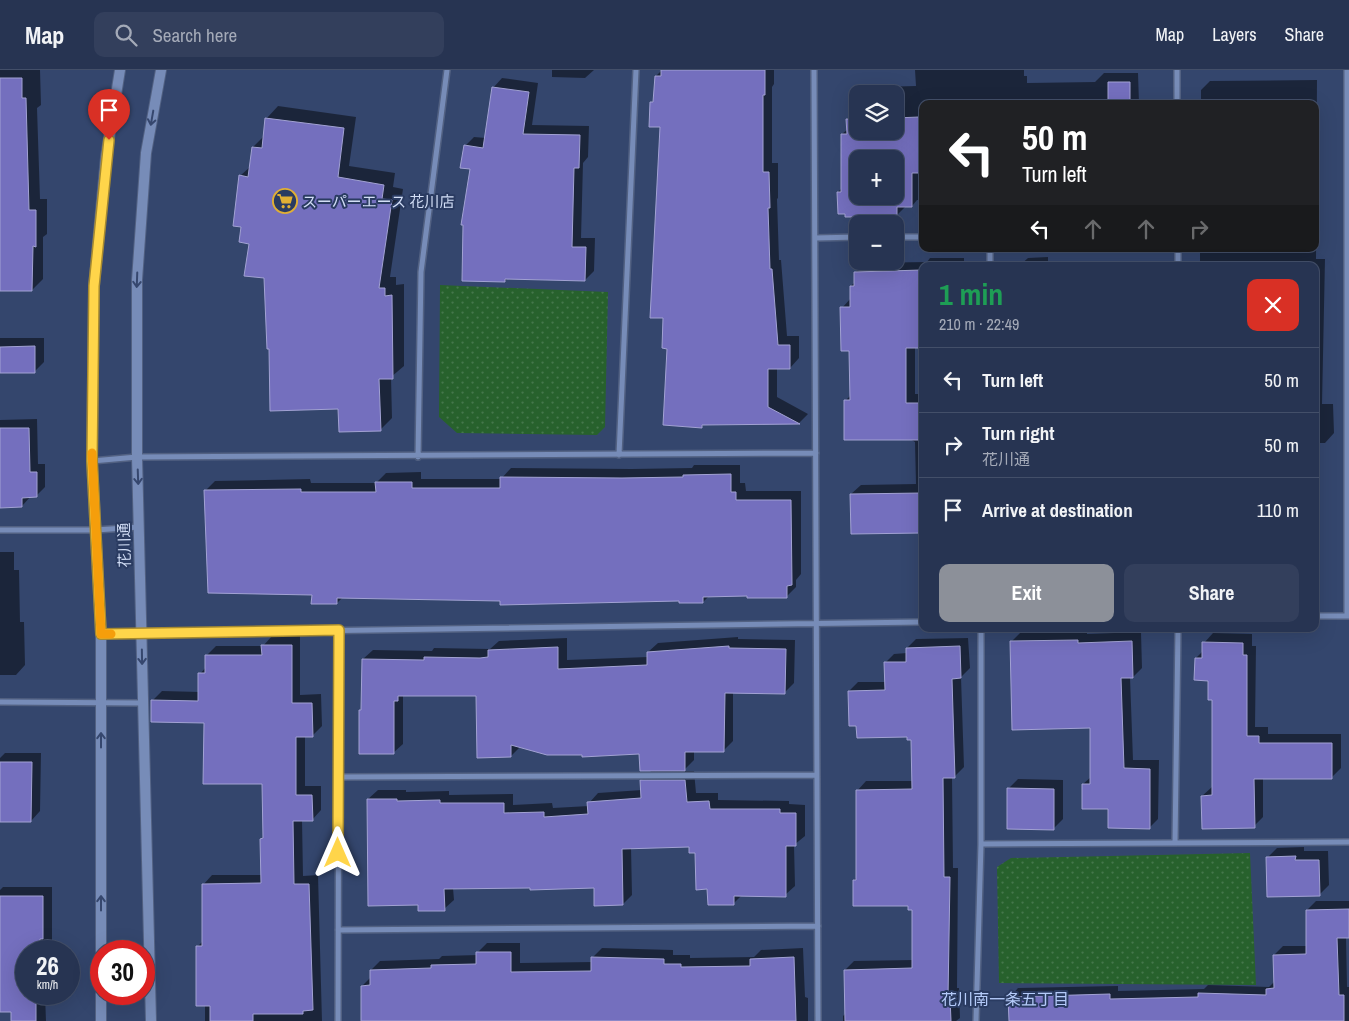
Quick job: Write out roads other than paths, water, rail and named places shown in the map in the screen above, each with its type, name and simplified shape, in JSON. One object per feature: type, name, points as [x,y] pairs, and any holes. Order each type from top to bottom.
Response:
[{"type":"street","name":"花川通","points":[[102,940],[101,634],[92,461],[94,286],[106,157],[120,70]]},
{"type":"street","name":"花川通","points":[[151,1021],[137,457],[137,280],[146,153],[161,70]]},
{"type":"street","points":[[418,457],[421,272],[447,70]]},
{"type":"street","points":[[619,455],[636,70]]},
{"type":"street","points":[[814,70],[818,1021]]},
{"type":"street","points":[[1177,70],[1177,100]]},
{"type":"street","points":[[1319,616],[1348,616],[1347,70]]},
{"type":"street","points":[[815,238],[849,237]]},
{"type":"street","points":[[904,237],[919,237]]},
{"type":"street","points":[[92,461],[137,457],[418,457],[816,453]]},
{"type":"street","points":[[0,530],[96,530],[139,527]]},
{"type":"street","points":[[101,634],[919,622]]},
{"type":"street","points":[[338,1021],[339,630]]},
{"type":"street","points":[[976,1021],[981,844],[981,632]]},
{"type":"street","points":[[1175,843],[1178,632]]},
{"type":"street","points":[[0,702],[143,703]]},
{"type":"street","points":[[339,777],[817,775]]},
{"type":"street","points":[[981,844],[1349,842]]},
{"type":"street","points":[[338,930],[818,926]]},
{"type":"street","points":[[102,1005],[102,1021]]},
{"type":"place","name":"スーパーエース 花川店","points":[[285,201]]},
{"type":"district","name":"花川南一条五丁目","points":[[1005,999]]}]
